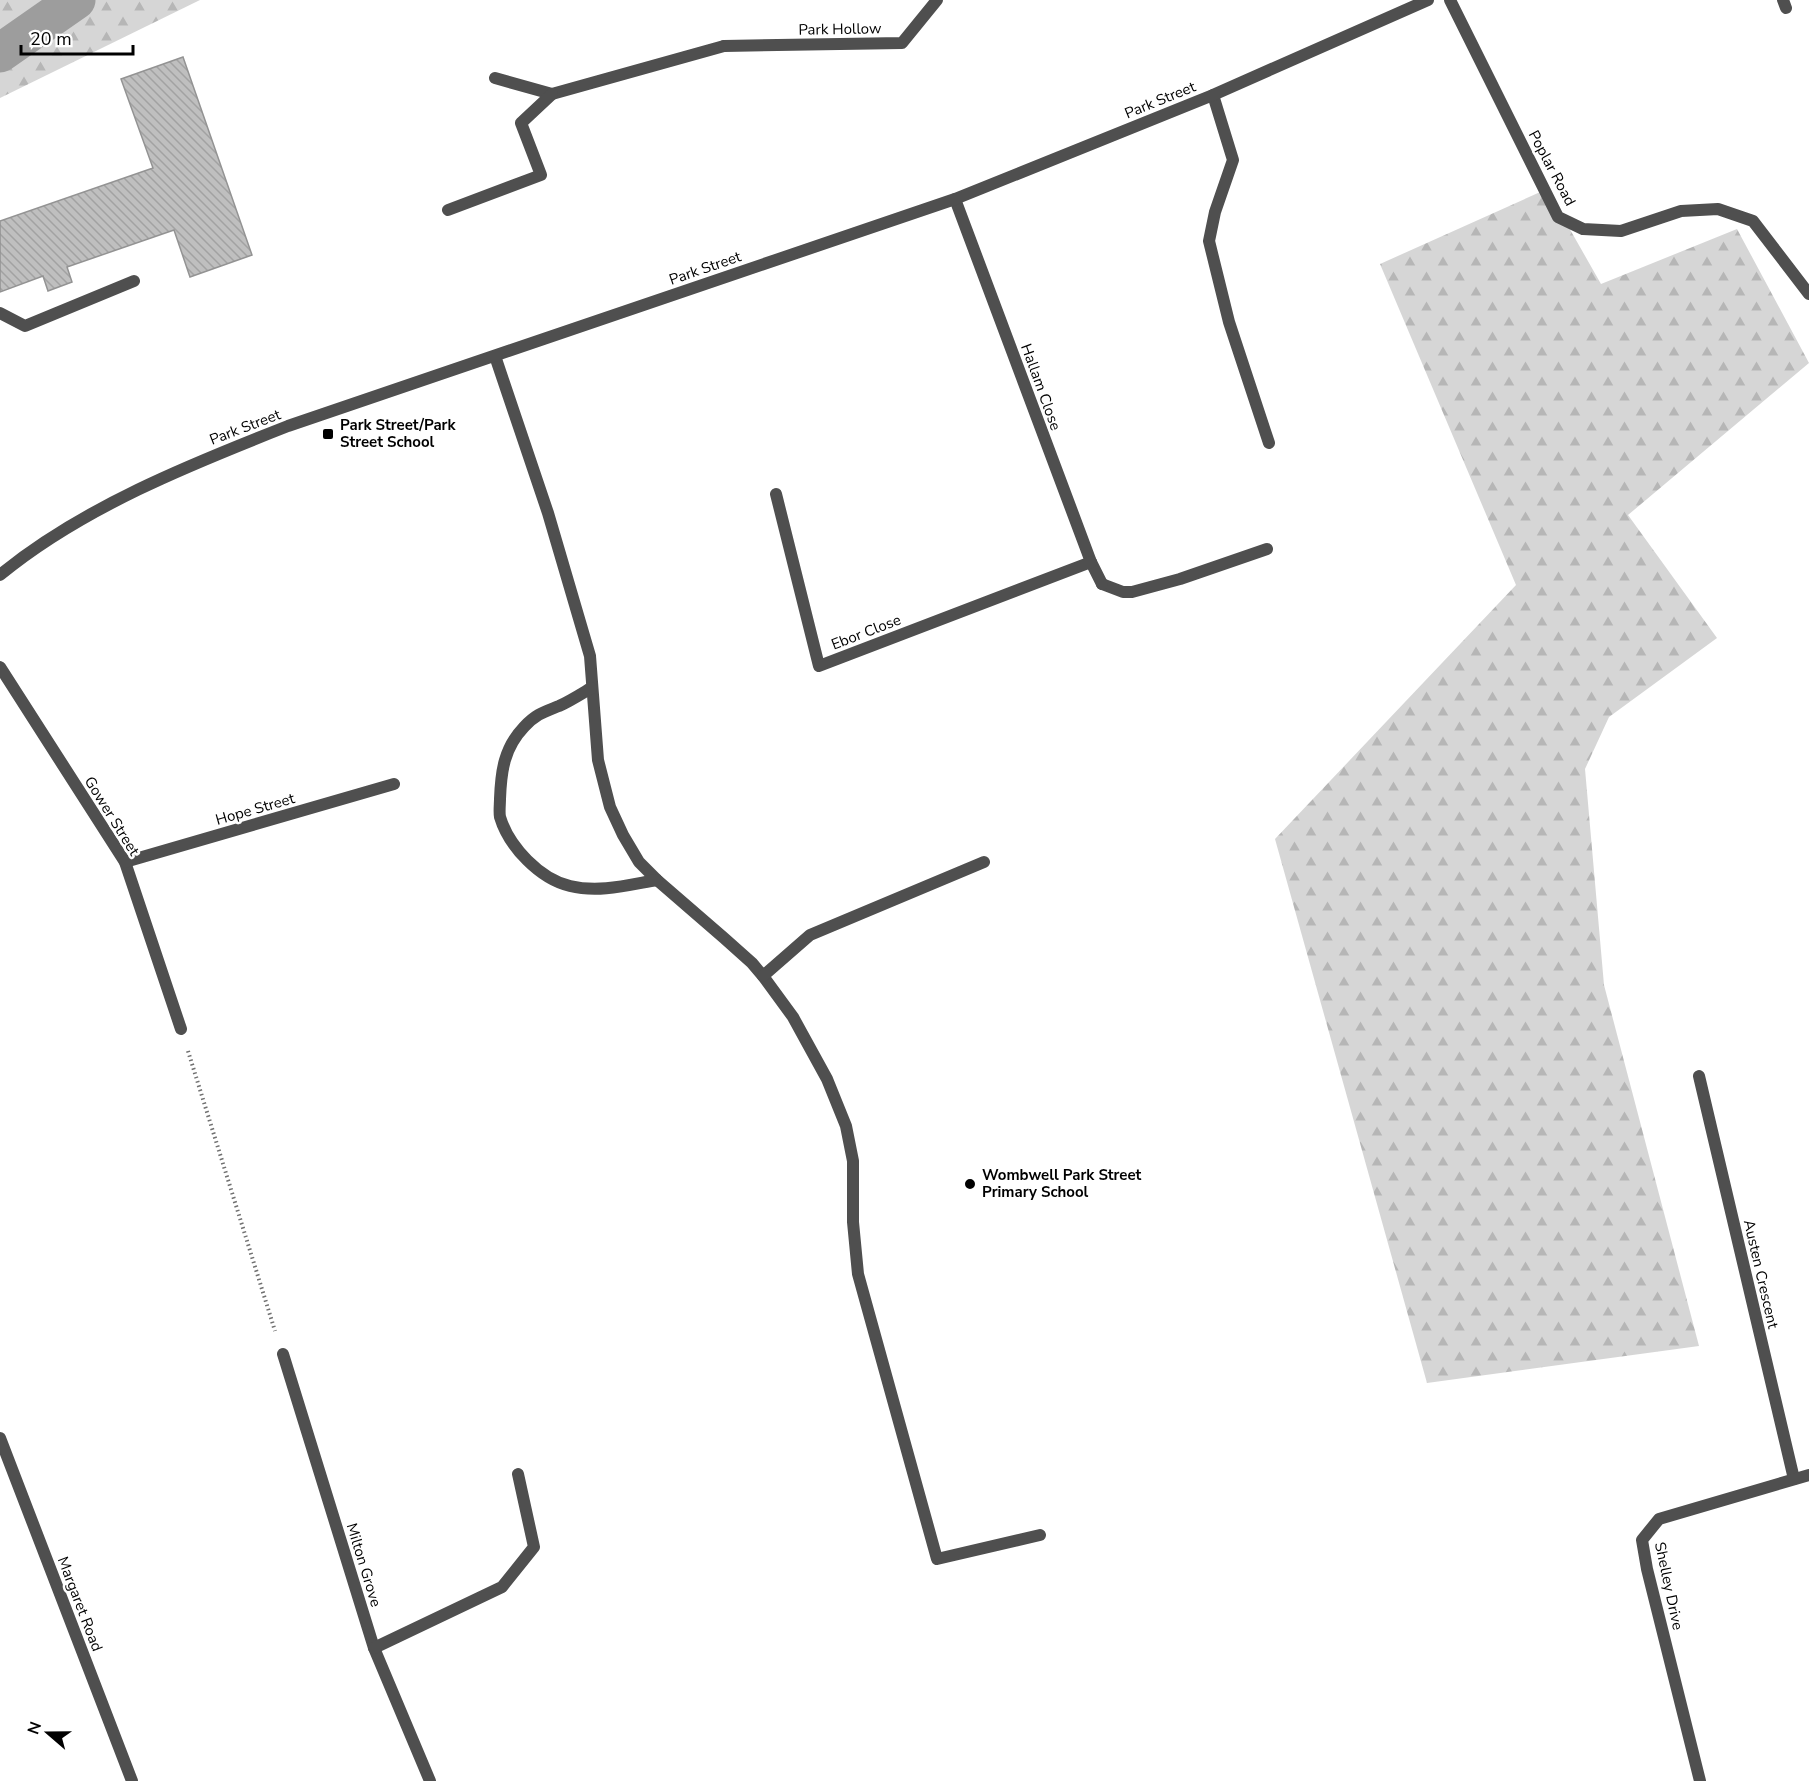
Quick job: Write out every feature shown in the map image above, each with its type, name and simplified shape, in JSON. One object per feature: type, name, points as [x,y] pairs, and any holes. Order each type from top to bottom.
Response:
[{"type":"street","name":"Park Hollow","points":[[552,94],[724,46],[902,43],[937,0]]},
{"type":"street","name":"Park Street","points":[[0,575],[53,537],[190,465],[288,426],[955,198],[1213,95],[1428,0]]},
{"type":"street","name":"Poplar Road","points":[[1450,0],[1558,217],[1583,229],[1621,231],[1681,211],[1719,209],[1753,221],[1809,294]]},
{"type":"street","points":[[495,78],[552,94]]},
{"type":"street","points":[[448,210],[541,175],[521,123],[552,94]]},
{"type":"street","points":[[1213,95],[1233,160],[1215,212],[1209,241],[1229,322],[1269,443]]},
{"type":"street","name":"Hallam Close","points":[[955,198],[1090,562],[1102,584],[1123,592],[1132,592],[1180,579],[1267,549]]},
{"type":"street","points":[[0,314],[25,326],[134,281]]},
{"type":"street","points":[[495,356],[548,513],[590,656],[598,760],[610,807],[639,862],[752,963],[763,976],[793,1017],[827,1079],[846,1126],[853,1161],[853,1222],[858,1274],[937,1560],[1040,1535]]},
{"type":"street","name":"Ebor Close","points":[[777,494],[819,666],[1090,562]]},
{"type":"street","name":"Gower Street","points":[[0,667],[125,862],[181,1029]]},
{"type":"street","points":[[591,688],[558,706],[540,712],[522,728],[508,750],[501,771],[500,816],[511,838],[525,857],[545,874],[568,886],[593,889],[657,880]]},
{"type":"street","name":"Hope Street","points":[[125,862],[394,784]]},
{"type":"street","points":[[763,976],[810,935],[984,862]]},
{"type":"street","name":"Austen Crescent","points":[[1699,1076],[1794,1479]]},
{"type":"street","name":"Milton Grove","points":[[283,1354],[374,1648],[430,1781]]},
{"type":"street","name":"Margaret Road","points":[[0,1438],[132,1781]]},
{"type":"street","points":[[374,1648],[502,1587],[534,1547],[518,1474]]},
{"type":"street","name":"Shelley Drive","points":[[1700,1781],[1647,1569],[1642,1539],[1659,1519],[1809,1475]]},
{"type":"path","points":[[181,1029],[283,1354]]},
{"type":"green space","points":[[0,0],[200,0],[0,98]]},
{"type":"green space","points":[[1547,189],[1601,284],[1737,229],[1809,363],[1628,515],[1717,638],[1609,717],[1585,769],[1604,985],[1699,1346],[1427,1383],[1275,839],[1516,585],[1380,264]]},
{"type":"building","points":[[183,57],[252,255],[190,277],[174,230],[67,267],[72,282],[48,291],[43,276],[0,292],[0,221],[153,168],[121,79]]},
{"type":"waterway","points":[[0,53],[76,0]]},
{"type":"place","name":"Park Street/Park Street School","points":[[328,434]]},
{"type":"place","name":"Wombwell Park Street Primary School","points":[[970,1184]]}]
